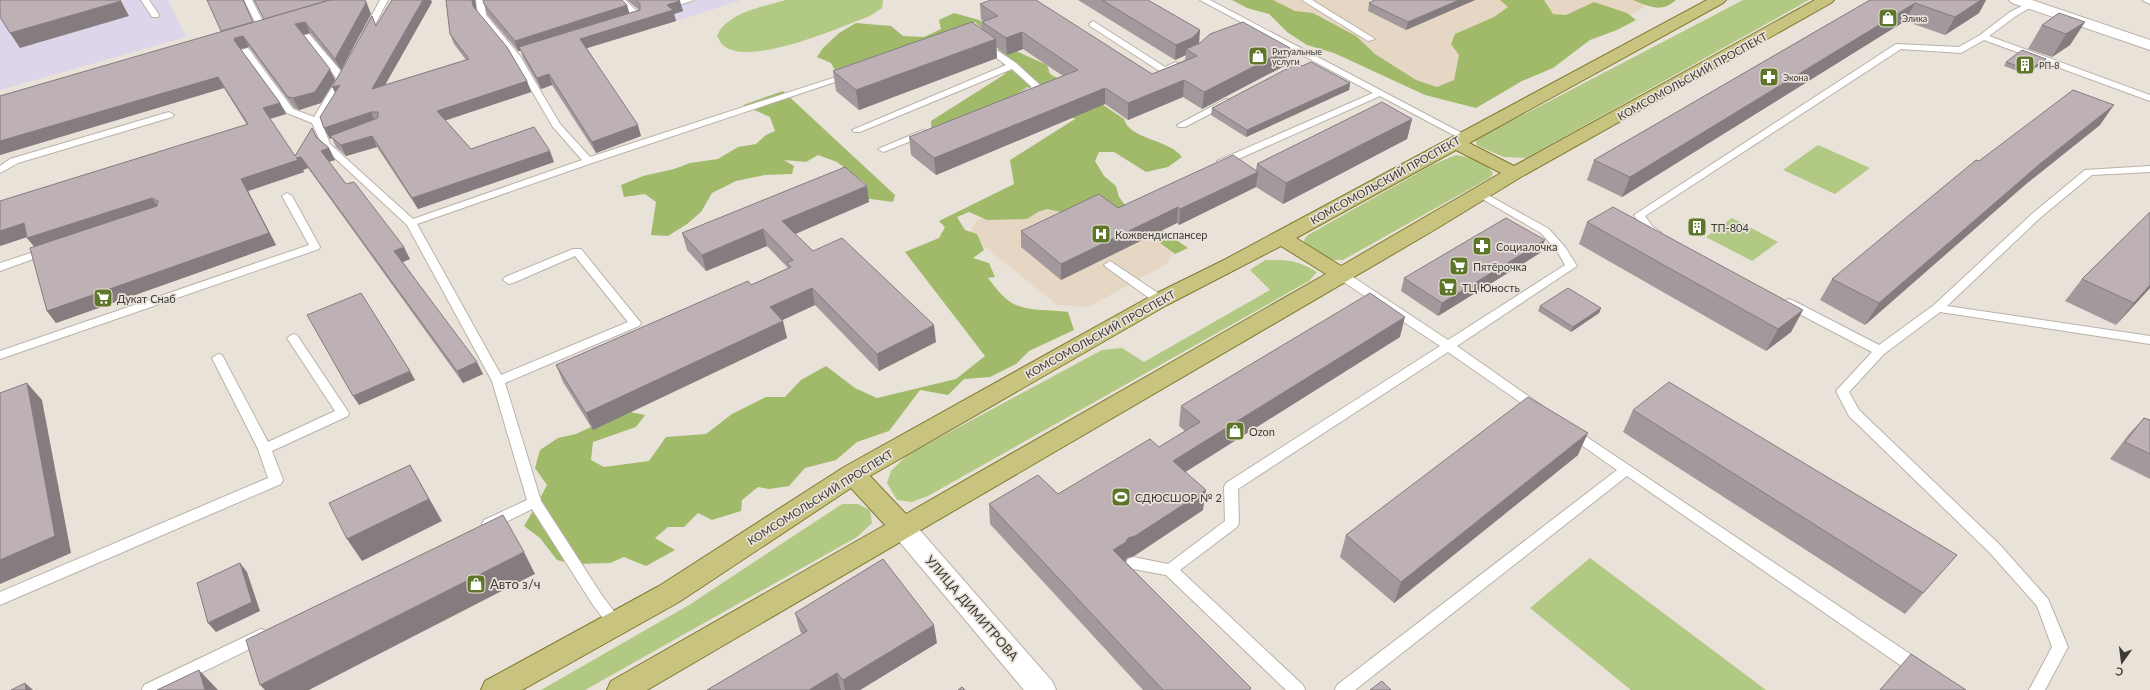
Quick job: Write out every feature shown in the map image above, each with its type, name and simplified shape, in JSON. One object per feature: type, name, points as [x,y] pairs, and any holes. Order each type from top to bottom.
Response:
[{"type":"main road","name":"КОМСОМОЛЬСКИЙ ПРОСПЕКТ","points":[[495,690],[669,594],[853,474],[1160,300],[1229,266],[1718,0]]},
{"type":"main road","name":"КОМСОМОЛЬСКИЙ ПРОСПЕКТ","points":[[621,690],[902,527],[1068,434],[1340,274],[1481,194],[1514,173],[1826,0]]},
{"type":"main road","points":[[2024,2],[2150,45]]},
{"type":"main road","points":[[1459,140],[1514,173]]},
{"type":"main road","points":[[1281,237],[1340,274]]},
{"type":"main road","points":[[853,474],[902,527]]},
{"type":"main road","name":"УЛИЦА ДИМИТРОВА","points":[[902,527],[1042,690]]},
{"type":"lane","points":[[145,0],[155,15]]},
{"type":"lane","points":[[248,0],[262,28]]},
{"type":"lane","points":[[363,40],[384,0]]},
{"type":"lane","points":[[480,0],[482,14],[520,55],[556,125],[588,160]]},
{"type":"lane","points":[[620,0],[639,17],[624,22]]},
{"type":"lane","points":[[676,4],[690,0]]},
{"type":"lane","points":[[1204,0],[1251,25],[1308,59],[1380,93],[1459,140]]},
{"type":"lane","points":[[1306,0],[1371,39]]},
{"type":"lane","points":[[2146,0],[2150,2]]},
{"type":"lane","points":[[1663,237],[1649,229],[1639,215],[1898,46],[1961,50],[1983,37],[2013,14],[2024,2]]},
{"type":"lane","points":[[1093,24],[1164,70],[1183,62]]},
{"type":"lane","points":[[1237,31],[1251,25]]},
{"type":"lane","points":[[306,36],[342,80]]},
{"type":"lane","points":[[975,37],[1013,65],[1038,88],[1015,97]]},
{"type":"lane","points":[[1983,37],[2150,98]]},
{"type":"lane","points":[[245,50],[290,111],[316,121],[326,145],[411,223],[498,381],[535,502],[598,601],[616,624]]},
{"type":"lane","points":[[857,130],[1013,65]]},
{"type":"lane","points":[[316,121],[342,80],[349,66]]},
{"type":"lane","points":[[411,223],[588,160],[812,89],[857,73]]},
{"type":"lane","points":[[1210,168],[1380,93]]},
{"type":"lane","points":[[1182,125],[1237,97]]},
{"type":"lane","points":[[0,170],[14,161],[168,115]]},
{"type":"lane","points":[[882,149],[934,129]]},
{"type":"lane","points":[[326,145],[339,140]]},
{"type":"lane","points":[[2037,690],[2060,647],[2043,603],[1995,549],[1854,413],[1842,391],[1880,351],[1938,308],[2037,215],[2089,172],[2150,169]]},
{"type":"lane","points":[[1170,570],[1232,523],[1230,487],[1571,266],[1561,249],[1545,231],[1481,194]]},
{"type":"lane","points":[[0,355],[315,247],[287,196]]},
{"type":"lane","points":[[0,266],[58,247]]},
{"type":"lane","points":[[498,381],[635,323],[577,251],[509,280]]},
{"type":"lane","points":[[1110,265],[1160,300]]},
{"type":"lane","points":[[1340,274],[1447,345],[1549,416]]},
{"type":"lane","points":[[1775,296],[1880,351]]},
{"type":"lane","points":[[1938,308],[2150,340]]},
{"type":"lane","points":[[265,449],[343,413],[294,338]]},
{"type":"lane","points":[[0,599],[276,480],[265,449],[218,358]]},
{"type":"lane","points":[[1561,425],[1930,676]]},
{"type":"lane","points":[[1343,690],[1626,470]]},
{"type":"lane","points":[[478,530],[535,502]]},
{"type":"lane","points":[[1134,563],[1170,570],[1297,690]]},
{"type":"lane","points":[[150,690],[272,631]]},
{"type":"shaded area","points":[[0,0],[168,0],[186,37],[0,90]]},
{"type":"shaded area","points":[[669,0],[742,0],[676,21],[670,15]]},
{"type":"shaded area","points":[[1251,0],[1652,0],[1641,9],[1566,52],[1444,99]]},
{"type":"shaded area","points":[[1058,186],[1174,247],[1168,263],[1089,307],[1057,305],[969,234],[976,221]]},
{"type":"green space","points":[[786,0],[883,0],[882,8],[870,16],[818,36],[774,49],[754,52],[737,51],[724,46],[721,43],[717,36],[729,21],[757,8]]},
{"type":"green space","points":[[1232,0],[1273,0],[1295,11],[1313,13],[1356,36],[1375,54],[1416,80],[1437,87],[1454,80],[1459,55],[1451,44],[1455,34],[1494,17],[1508,7],[1500,0],[1544,0],[1553,14],[1566,15],[1594,2],[1627,13],[1636,20],[1617,30],[1590,40],[1553,68],[1522,81],[1476,108],[1425,95],[1334,53],[1307,45],[1287,32],[1269,14],[1247,8]]},
{"type":"green space","points":[[1633,0],[1676,0],[1661,8],[1656,8]]},
{"type":"green space","points":[[1743,0],[1809,0],[1526,158],[1504,157],[1478,146],[1475,140]]},
{"type":"green space","points":[[954,13],[979,20],[1013,43],[1014,50],[1047,65],[1050,74],[1087,94],[1124,119],[1128,126],[1134,131],[1142,136],[1168,146],[1182,157],[1168,167],[1146,172],[1114,152],[1099,152],[1095,161],[1104,176],[1116,186],[1119,197],[1125,205],[1188,248],[1175,254],[1117,211],[1070,214],[1047,209],[1038,212],[1027,219],[987,220],[969,212],[957,217],[965,230],[977,234],[984,250],[973,258],[989,263],[995,277],[988,278],[1008,301],[1025,308],[1068,312],[1074,330],[1029,351],[1016,364],[990,377],[964,379],[948,395],[920,390],[889,431],[857,442],[836,460],[805,468],[789,486],[769,489],[758,487],[742,500],[741,511],[712,520],[698,513],[684,527],[668,527],[655,538],[675,550],[646,566],[624,557],[610,563],[577,564],[537,504],[547,485],[535,468],[540,450],[558,438],[576,434],[625,411],[645,415],[636,427],[593,442],[591,460],[604,467],[649,461],[666,437],[706,434],[732,414],[766,397],[785,397],[801,380],[826,366],[855,388],[877,398],[956,379],[985,356],[905,252],[939,238],[945,227],[939,221],[1014,184],[1010,160],[1075,119],[1027,87],[978,122],[932,135],[931,121],[1005,74],[997,43],[975,22],[835,70],[831,63],[817,57],[823,48],[839,33],[856,23],[891,26],[903,36],[924,37],[941,29],[939,20]]},
{"type":"green space","points":[[783,91],[895,195],[893,202],[863,198],[865,183],[837,162],[818,155],[806,162],[784,160],[794,166],[792,174],[765,175],[736,181],[712,193],[701,212],[687,224],[668,236],[651,235],[656,202],[645,194],[624,197],[621,185],[643,176],[674,169],[690,163],[718,159],[738,147],[756,144],[766,135],[775,131],[770,117],[743,105]]},
{"type":"green space","points":[[1818,145],[1870,168],[1835,194],[1783,170]]},
{"type":"green space","points":[[1456,155],[1482,163],[1493,173],[1491,177],[1343,260],[1330,260],[1306,247],[1304,240],[1308,235],[1432,165]]},
{"type":"green space","points":[[1732,218],[1778,242],[1752,261],[1706,237]]},
{"type":"green space","points":[[1265,260],[1280,260],[1298,263],[1317,272],[1309,281],[928,496],[912,502],[897,500],[887,483],[891,471],[907,455],[1102,350],[1122,348],[1144,362],[1270,290],[1250,270]]},
{"type":"green space","points":[[842,504],[858,504],[870,510],[872,523],[857,537],[585,690],[541,690],[689,605]]},
{"type":"green space","points":[[536,506],[573,564],[557,560],[540,538],[524,526]]},
{"type":"green space","points":[[1590,558],[1766,690],[1631,690],[1530,608]]},
{"type":"building","points":[[0,0],[121,1],[10,33],[0,17]]},
{"type":"building","points":[[207,0],[243,0],[253,22],[221,31]]},
{"type":"building","points":[[254,0],[330,0],[264,19]]},
{"type":"building","points":[[330,0],[365,0],[366,3],[335,59],[305,22],[295,24],[330,69],[315,92],[293,98],[288,97],[243,36],[235,38],[234,40],[280,103],[263,108],[295,156],[312,128],[316,137],[329,148],[321,151],[346,184],[354,182],[404,247],[394,251],[477,362],[457,371],[301,157],[296,158],[298,160],[241,179],[269,233],[47,311],[30,248],[157,206],[158,201],[152,198],[27,238],[24,223],[0,231],[0,201],[248,124],[218,77],[0,141],[0,96]]},
{"type":"building","points":[[392,0],[423,0],[372,89],[469,59],[450,34],[446,0],[472,0],[473,6],[507,47],[527,81],[437,111],[471,149],[534,127],[550,151],[412,198],[372,136],[341,145],[330,136],[378,118],[378,112],[371,112],[324,128],[320,117],[340,85],[332,87],[372,16],[376,26]]},
{"type":"building","points":[[483,0],[622,0],[627,5],[515,41],[484,4]]},
{"type":"building","points":[[636,0],[680,1],[667,5],[673,10],[580,39],[638,125],[592,142],[549,74],[537,78],[519,47],[640,10],[640,4]]},
{"type":"building","points":[[991,0],[1036,0],[1152,74],[1197,56],[1186,49],[1200,43],[1210,34],[1243,22],[1290,48],[1204,92],[1184,80],[1128,103],[1105,88],[934,158],[909,137],[1078,70],[1022,32],[1006,38],[982,22],[998,16],[980,4]]},
{"type":"building","points":[[1102,0],[1148,0],[1200,30],[1192,38],[1176,45]]},
{"type":"building","points":[[1375,0],[1459,0],[1408,22],[1369,3]]},
{"type":"building","points":[[1870,0],[1981,0],[1955,17],[1915,3],[1630,177],[1594,160]]},
{"type":"building","points":[[2059,13],[2085,22],[2066,34],[2042,25]]},
{"type":"building","points":[[972,22],[996,39],[856,90],[833,71]]},
{"type":"building","points":[[2022,50],[2046,59],[2029,70],[2006,62]]},
{"type":"building","points":[[1311,62],[1350,83],[1247,130],[1212,108],[1298,63],[1302,66]]},
{"type":"building","points":[[2073,90],[2114,105],[2041,163],[1879,303],[1832,279],[1976,160],[1979,161]]},
{"type":"building","points":[[1382,102],[1412,119],[1286,183],[1257,164]]},
{"type":"building","points":[[1233,155],[1258,172],[1180,209],[1178,207],[1061,264],[1021,231],[1099,194],[1118,208]]},
{"type":"building","points":[[845,167],[867,186],[782,221],[813,251],[842,238],[934,325],[877,354],[812,288],[770,307],[783,321],[586,413],[556,365],[748,281],[751,285],[791,267],[787,263],[793,260],[763,229],[702,255],[682,233]]},
{"type":"building","points":[[1613,207],[1803,310],[1778,329],[1587,222]]},
{"type":"building","points":[[2150,212],[2150,285],[2134,303],[2082,279]]},
{"type":"building","points":[[1506,218],[1545,240],[1442,303],[1404,278]]},
{"type":"building","points":[[1568,288],[1601,308],[1573,327],[1540,306]]},
{"type":"building","points":[[361,293],[410,371],[353,396],[307,315]]},
{"type":"building","points":[[1370,293],[1405,317],[1173,461],[1206,490],[1135,536],[1128,538],[1126,542],[1113,550],[1251,688],[1249,690],[1163,690],[989,504],[1038,475],[1058,494],[1150,439],[1159,447],[1200,422],[1181,406]]},
{"type":"building","points":[[1669,382],[1957,555],[1923,593],[1633,410]]},
{"type":"building","points":[[27,383],[55,536],[0,560],[0,393]]},
{"type":"building","points":[[1528,397],[1588,433],[1401,582],[1346,535]]},
{"type":"building","points":[[2144,418],[2150,420],[2150,454],[2125,442]]},
{"type":"building","points":[[410,465],[429,499],[347,539],[329,503]]},
{"type":"building","points":[[503,515],[524,552],[260,685],[246,640]]},
{"type":"building","points":[[883,559],[934,625],[843,680],[837,673],[809,690],[707,690],[807,631],[795,613]]},
{"type":"building","points":[[240,563],[252,602],[208,623],[197,583]]},
{"type":"building","points":[[1911,654],[1966,690],[1880,690]]},
{"type":"building","points":[[199,670],[205,690],[157,690]]},
{"type":"building","points":[[1382,681],[1391,690],[1370,690]]},
{"type":"building","points":[[25,683],[26,690],[11,690]]},
{"type":"building","points":[[962,687],[965,690],[958,690]]},
{"type":"place","name":"Элика","points":[[1888,18]]},
{"type":"place","name":"Ритуальные услуги","points":[[1258,56]]},
{"type":"place","name":"РП-8","points":[[2025,65]]},
{"type":"place","name":"Экона","points":[[1769,77]]},
{"type":"place","name":"ТП-804","points":[[1697,227]]},
{"type":"place","name":"Кожвендиспансер","points":[[1101,234]]},
{"type":"place","name":"Социалочка","points":[[1482,246]]},
{"type":"place","name":"Пятёрочка","points":[[1459,266]]},
{"type":"place","name":"ТЦ Юность","points":[[1448,287]]},
{"type":"place","name":"Дукат Снаб","points":[[103,298]]},
{"type":"place","name":"Ozon","points":[[1235,431]]},
{"type":"place","name":"СДЮСШОР № 2","points":[[1121,497]]},
{"type":"place","name":"Авто з/ч","points":[[476,584]]}]
